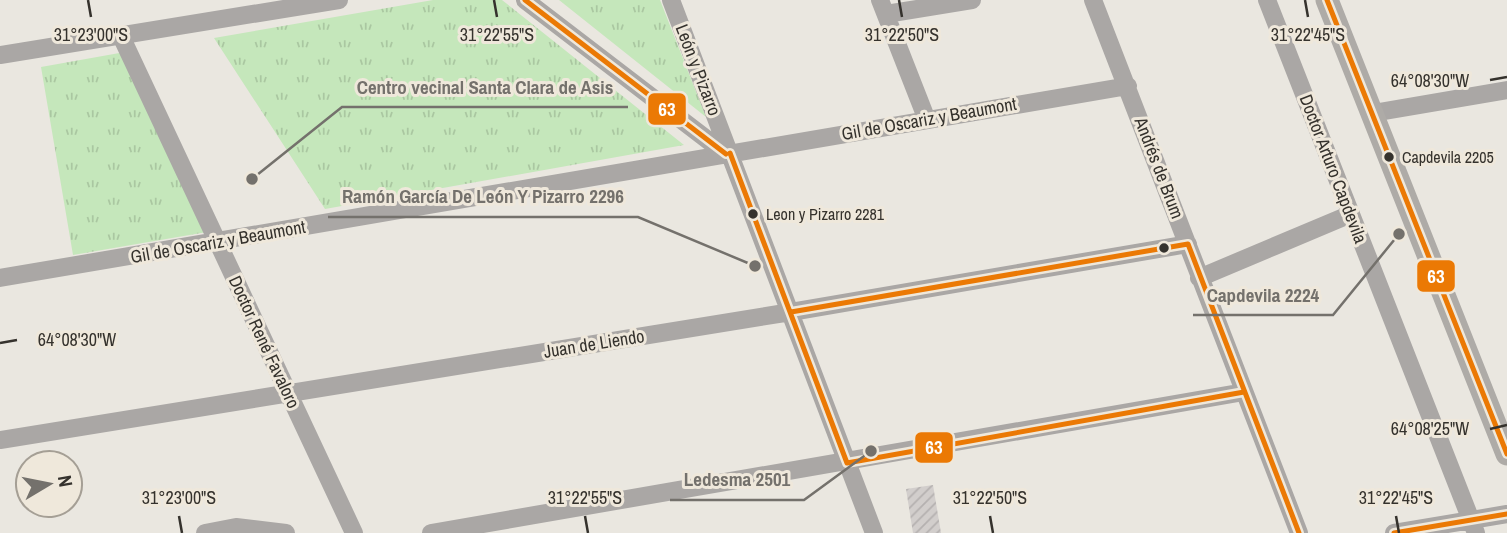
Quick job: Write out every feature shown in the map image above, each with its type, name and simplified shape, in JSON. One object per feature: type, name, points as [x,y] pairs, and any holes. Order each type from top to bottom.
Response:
[{"type":"main road","points":[[1326,0],[1507,454]]},
{"type":"street","points":[[0,55],[339,0]]},
{"type":"street","points":[[525,0],[728,153]]},
{"type":"street","name":"León y Pizarro","points":[[671,0],[874,533]]},
{"type":"street","points":[[927,120],[883,7],[972,0]]},
{"type":"street","name":"Andrés de Brum","points":[[1093,0],[1299,533]]},
{"type":"street","name":"Doctor Arturo Capdevila","points":[[1267,0],[1473,526]]},
{"type":"street","name":"Doctor René Favaloro","points":[[121,36],[354,533]]},
{"type":"street","name":"Gil de Oscariz y Beaumont","points":[[0,278],[1128,86]]},
{"type":"street","points":[[1373,113],[1507,90]]},
{"type":"street","points":[[1199,278],[1351,214]]},
{"type":"street","name":"Juan de Liendo","points":[[0,440],[791,312],[1188,244]]},
{"type":"street","points":[[431,533],[847,463],[1244,392]]},
{"type":"street","points":[[1394,533],[1473,526],[1507,514]]},
{"type":"street","points":[[205,533],[236,527],[286,533]]},
{"type":"green space","points":[[433,0],[502,0],[684,145],[325,209],[214,38]]},
{"type":"green space","points":[[559,0],[660,0],[706,117]]},
{"type":"green space","points":[[125,52],[207,232],[73,255],[41,67]]},
{"type":"building","points":[[933,485],[941,533],[913,533],[906,489]]},
{"type":"transit line","name":"63","points":[[525,0],[726,154]]},
{"type":"transit line","name":"63","points":[[1327,0],[1507,454]]},
{"type":"transit line","name":"63","points":[[730,153],[847,463],[1244,392]]},
{"type":"transit line","name":"63","points":[[791,312],[1188,244],[1299,533]]},
{"type":"transit line","name":"63","points":[[1394,533],[1507,514]]},
{"type":"place","name":"Capdevila 2205","points":[[1389,157]]},
{"type":"place","name":"Centro vecinal Santa Clara de Asis","points":[[252,179]]},
{"type":"place","name":"Leon y Pizarro 2281","points":[[753,214]]},
{"type":"place","name":"Capdevila 2224","points":[[1399,234]]},
{"type":"place","name":"Ramón García De León Y Pizarro 2296","points":[[755,266]]},
{"type":"place","name":"Ledesma 2501","points":[[871,451]]}]
